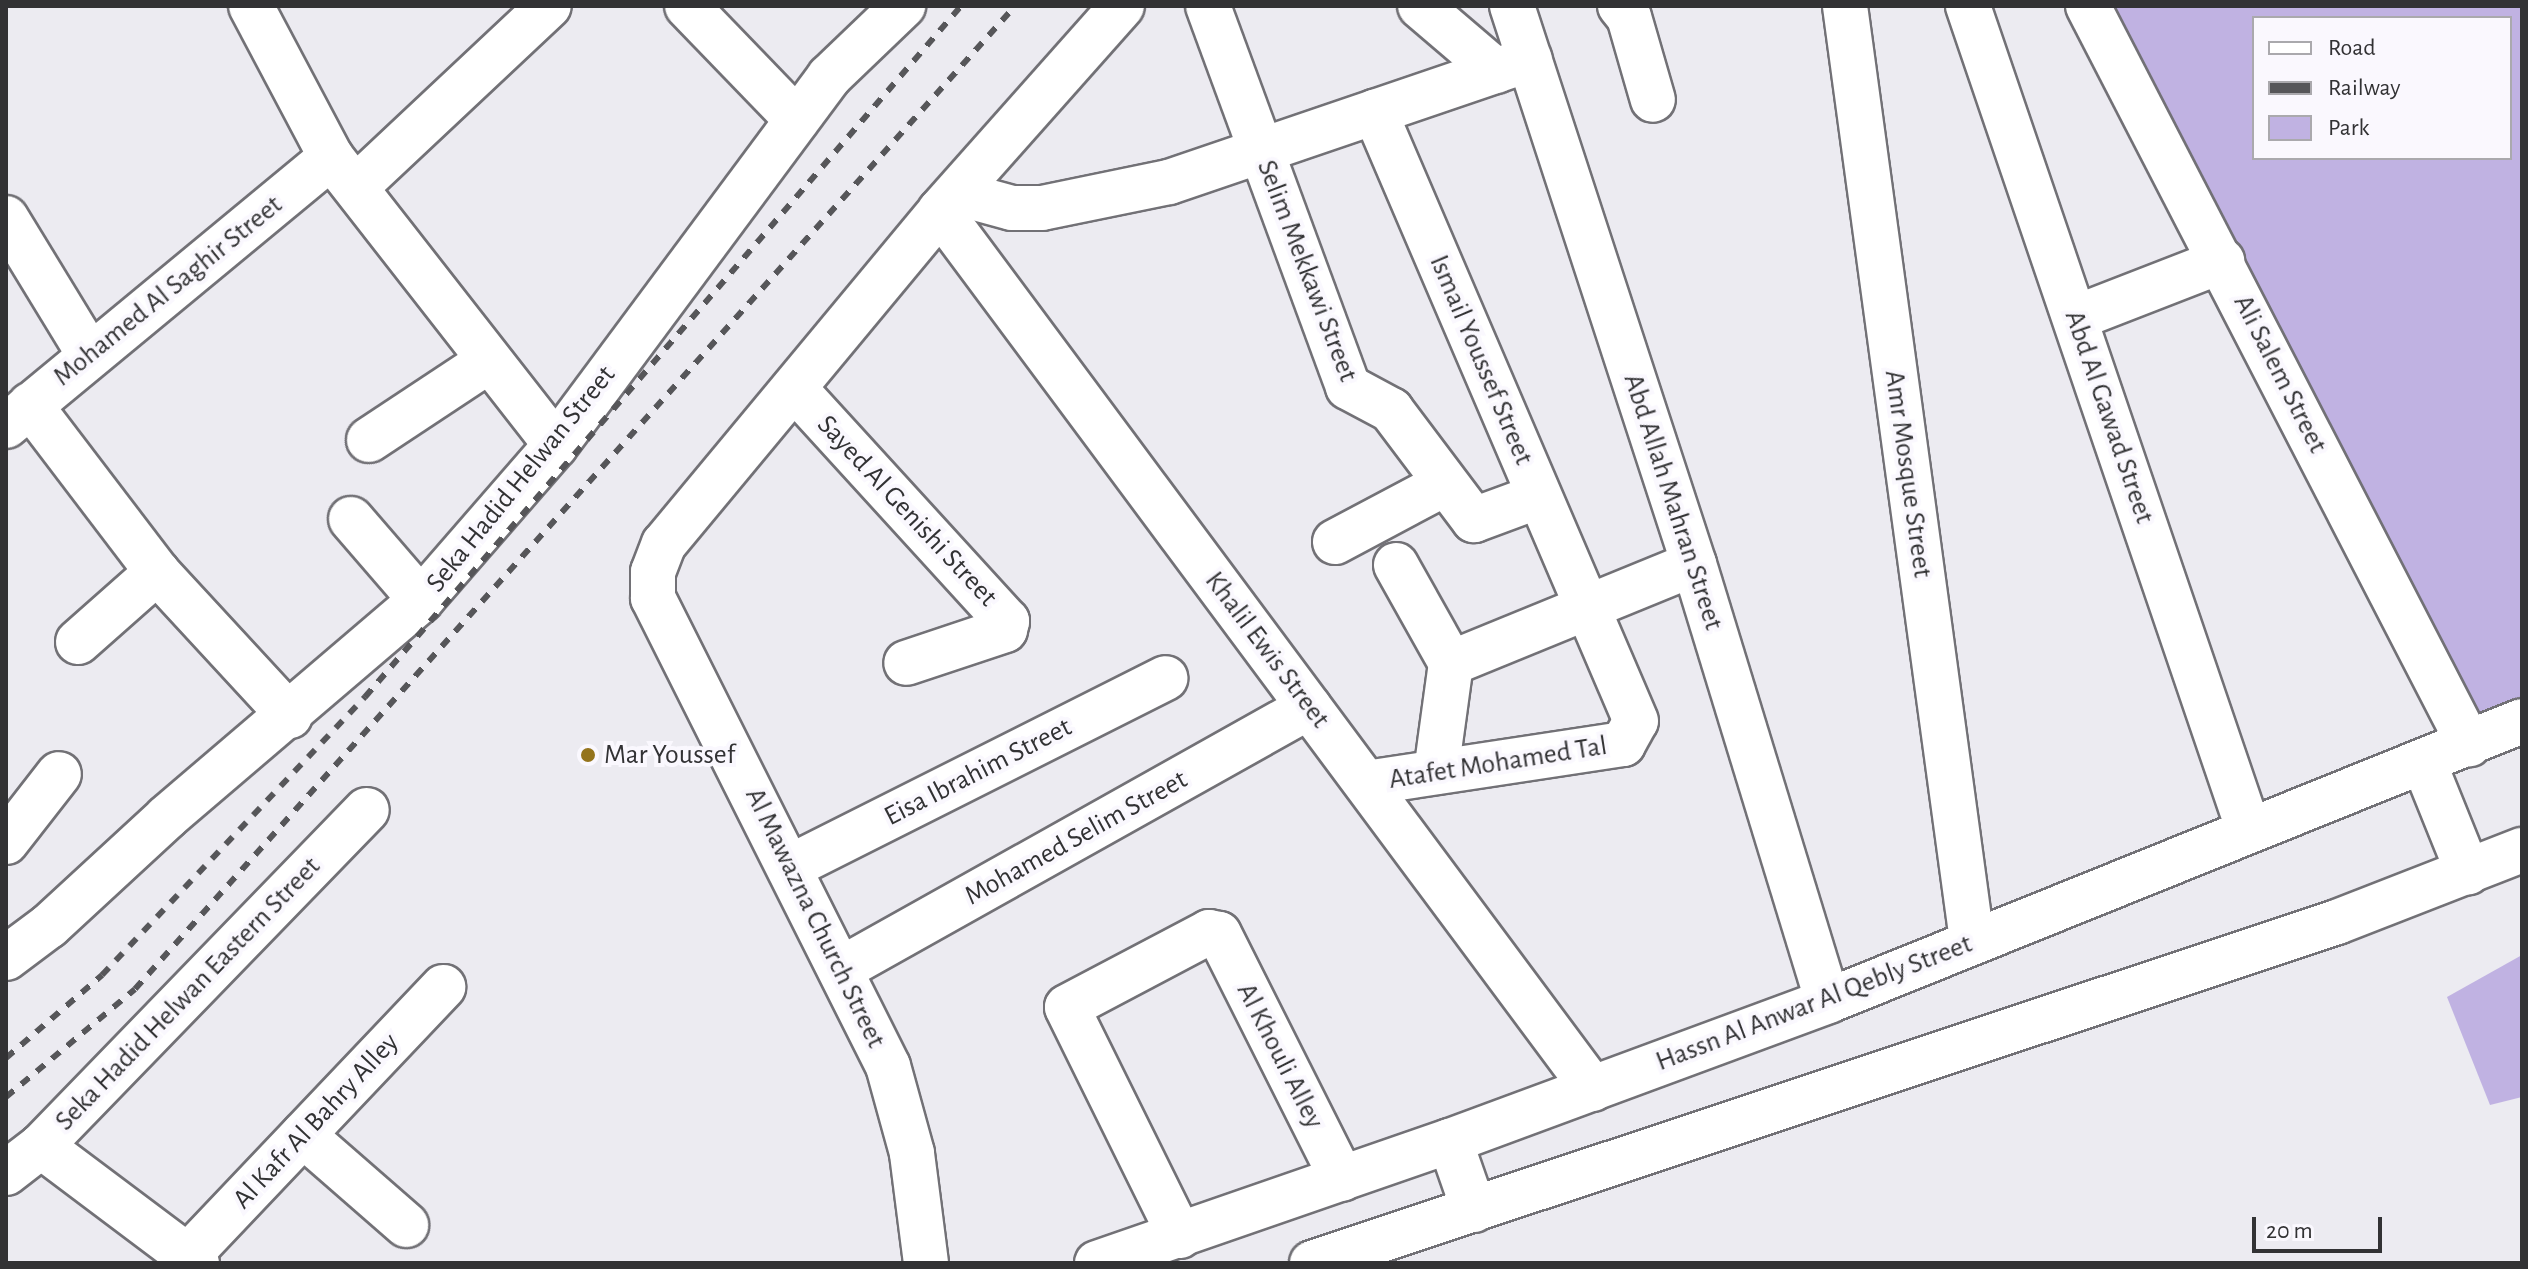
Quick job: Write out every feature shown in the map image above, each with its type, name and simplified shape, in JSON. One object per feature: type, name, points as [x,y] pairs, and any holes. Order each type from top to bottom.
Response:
[{"type":"street","points":[[251,6],[344,171],[487,362],[556,445]]},
{"type":"street","name":"Mohamed Al Saghir Street","points":[[18,416],[89,354],[344,171],[549,6]]},
{"type":"street","points":[[687,6],[797,120]]},
{"type":"street","name":"Seka Hadid Helwan Street","points":[[6,958],[421,600],[556,445],[829,77],[903,6]]},
{"type":"street","points":[[794,388],[948,202],[1122,6]]},
{"type":"street","name":"Selim Mekkawi Street","points":[[1208,6],[1348,387],[1391,410],[1474,520],[1539,496]]},
{"type":"street","points":[[1420,6],[1513,65]]},
{"type":"street","name":"Abd Allah Mahran Street","points":[[1512,6],[1513,65],[1694,564],[1828,1001]]},
{"type":"street","points":[[1620,6],[1629,17],[1653,100]]},
{"type":"street","name":"Amr Mosque Street","points":[[1845,6],[1972,941]]},
{"type":"street","name":"Abd Al Gawad Street","points":[[1968,6],[2248,828]]},
{"type":"street","name":"Ali Salem Street","points":[[2088,6],[2469,744]]},
{"type":"street","points":[[948,202],[1042,208],[1169,182],[1513,65]]},
{"type":"street","name":"Ismail Youssef Street","points":[[1375,112],[1587,607]]},
{"type":"street","name":"Khalil Ewis Street","points":[[948,202],[1309,707],[1593,1089]]},
{"type":"street","points":[[6,218],[89,354]]},
{"type":"street","points":[[2075,318],[2222,261]]},
{"type":"street","points":[[369,440],[487,362]]},
{"type":"street","name":"Al Mawazna Church Street","points":[[794,388],[664,544],[653,572],[653,598],[792,866],[888,1066],[909,1141],[926,1263]]},
{"type":"street","name":"Sayed Al Genishi Street","points":[[794,388],[1007,621],[1005,630],[906,663]]},
{"type":"street","points":[[18,416],[290,716]]},
{"type":"street","points":[[1335,542],[1444,484]]},
{"type":"street","points":[[351,519],[421,600]]},
{"type":"street","points":[[1451,663],[1694,564]]},
{"type":"street","points":[[1396,565],[1451,663],[1436,772]]},
{"type":"street","points":[[78,642],[157,572]]},
{"type":"street","name":"Atafet Mohamed Tal","points":[[1366,783],[1623,744],[1636,721],[1587,607]]},
{"type":"street","name":"Eisa Ibrahim Street","points":[[792,866],[1165,678]]},
{"type":"street","name":"Mohamed Selim Street","points":[[843,968],[1309,707]]},
{"type":"street","name":"Hassn Al Anwar Al Qebly Street","points":[[1097,1263],[1450,1141],[1828,1001],[2248,828],[2424,763],[2522,721]]},
{"type":"street","points":[[2424,763],[2468,872]]},
{"type":"street","points":[[6,842],[59,774]]},
{"type":"street","name":"Seka Hadid Helwan Eastern Street","points":[[6,1173],[41,1146],[367,810]]},
{"type":"street","points":[[1312,1263],[2337,922],[2522,850]]},
{"type":"street","name":"Al Khouli Alley","points":[[1180,1236],[1068,1013],[1069,1002],[1209,932],[1219,934],[1342,1179]]},
{"type":"street","name":"Al Kafr Al Bahry Alley","points":[[184,1258],[443,987]]},
{"type":"street","points":[[303,1135],[406,1225]]},
{"type":"street","points":[[1450,1141],[1474,1210]]},
{"type":"street","points":[[41,1146],[184,1258]]},
{"type":"green space","points":[[2083,6],[2522,6],[2522,711],[2469,744]]},
{"type":"green space","points":[[2522,955],[2522,1097],[2490,1105],[2447,997]]},
{"type":"railway","points":[[6,1058],[102,975],[365,697],[961,6]]},
{"type":"railway","points":[[6,1097],[135,989],[1015,6]]},
{"type":"place","name":"Mar Youssef","points":[[588,755]]}]
